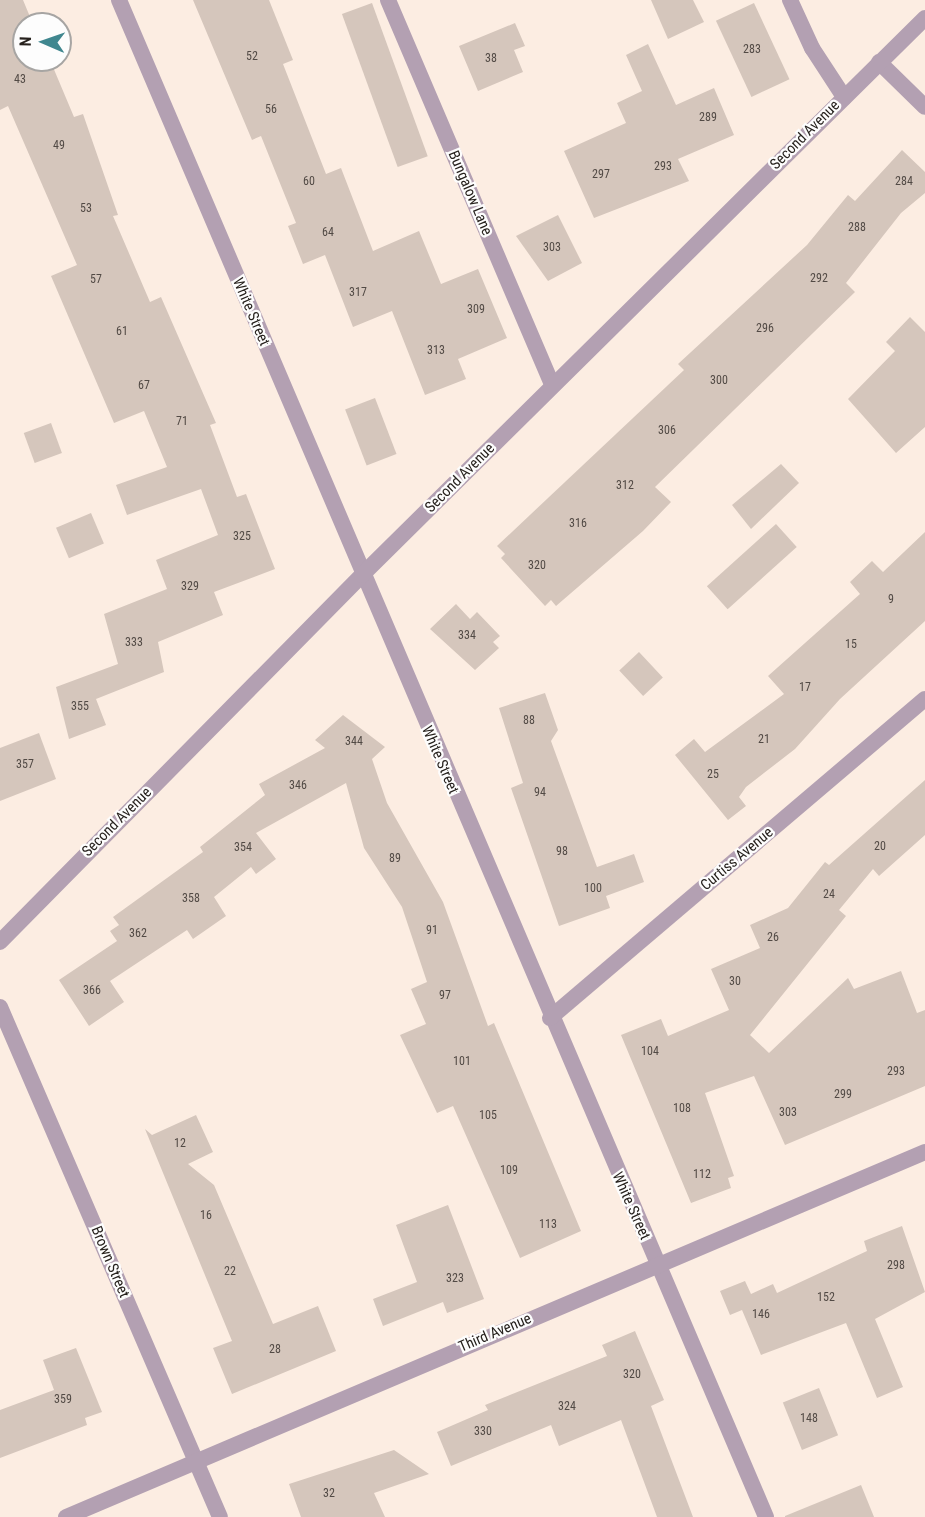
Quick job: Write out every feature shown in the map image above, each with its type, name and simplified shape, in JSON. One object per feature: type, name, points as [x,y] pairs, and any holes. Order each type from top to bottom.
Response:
[{"type":"street","name":"White Street","points":[[119,0],[550,1018],[766,1517]]},
{"type":"street","name":"Bungalow Lane","points":[[388,0],[552,385]]},
{"type":"street","points":[[790,0],[812,48],[844,97]]},
{"type":"street","name":"Second Avenue","points":[[0,942],[552,385],[925,18]]},
{"type":"street","points":[[879,62],[925,107]]},
{"type":"street","name":"Curtiss Avenue","points":[[550,1018],[925,699]]},
{"type":"street","name":"Brown Street","points":[[0,1007],[220,1517]]},
{"type":"street","name":"Third Avenue","points":[[66,1517],[925,1152]]},
{"type":"building","points":[[0,0],[23,0],[28,12],[12,12],[12,72],[55,72],[74,117],[83,114],[118,215],[113,216],[150,302],[161,297],[216,423],[210,425],[237,497],[246,494],[275,569],[214,592],[223,615],[158,642],[164,672],[96,699],[106,725],[69,739],[56,687],[118,664],[104,614],[167,589],[156,560],[218,535],[201,489],[127,515],[116,485],[167,467],[144,411],[114,423],[51,276],[77,265],[8,106],[0,110]]},
{"type":"building","points":[[193,0],[269,0],[293,60],[283,64],[326,174],[341,168],[373,251],[419,231],[441,284],[478,269],[507,338],[458,359],[466,379],[425,395],[392,311],[353,327],[325,255],[303,264],[288,226],[296,223],[261,136],[252,140]]},
{"type":"building","points":[[651,0],[693,0],[704,22],[668,39]]},
{"type":"building","points":[[372,3],[428,156],[398,167],[342,14]]},
{"type":"building","points":[[754,3],[789,79],[751,97],[716,21]]},
{"type":"building","points":[[515,23],[525,46],[514,50],[523,72],[478,91],[459,46]]},
{"type":"building","points":[[648,44],[676,105],[714,88],[734,135],[678,159],[689,181],[594,218],[564,151],[626,123],[617,103],[642,91],[626,55]]},
{"type":"building","points":[[902,150],[925,172],[925,193],[901,213],[846,283],[855,292],[655,487],[671,502],[643,531],[556,606],[551,600],[545,606],[501,558],[505,554],[497,546],[684,370],[678,364],[807,245],[848,195],[855,201]]},
{"type":"building","points":[[558,215],[582,263],[548,281],[516,236]]},
{"type":"building","points":[[910,317],[925,332],[925,427],[896,453],[848,399],[895,351],[886,342]]},
{"type":"building","points":[[375,398],[397,454],[367,465],[345,409]]},
{"type":"building","points":[[51,423],[62,453],[35,463],[24,433]]},
{"type":"building","points":[[781,464],[799,483],[751,529],[732,505]]},
{"type":"building","points":[[91,513],[104,543],[69,558],[56,528]]},
{"type":"building","points":[[776,524],[797,547],[728,609],[707,586]]},
{"type":"building","points":[[925,532],[925,621],[840,699],[795,749],[746,787],[739,797],[746,806],[728,820],[675,755],[694,739],[705,752],[784,694],[768,676],[860,594],[850,582],[872,561],[883,572]]},
{"type":"building","points":[[456,604],[470,619],[477,612],[500,636],[493,642],[499,648],[475,670],[430,629]]},
{"type":"building","points":[[639,652],[663,678],[643,696],[619,670]]},
{"type":"building","points":[[545,693],[558,730],[551,741],[597,867],[634,854],[644,882],[606,896],[610,908],[559,926],[511,788],[523,783],[499,708]]},
{"type":"building","points":[[343,715],[385,747],[372,759],[387,803],[443,902],[488,1026],[494,1023],[581,1231],[520,1258],[453,1106],[437,1113],[400,1035],[426,1024],[411,989],[427,982],[402,907],[364,848],[346,783],[256,833],[276,859],[256,874],[251,867],[214,897],[226,916],[193,939],[187,930],[110,981],[124,1002],[89,1026],[59,980],[117,941],[110,931],[119,925],[113,917],[203,852],[200,847],[265,795],[259,784],[325,748],[315,740]]},
{"type":"building","points":[[39,733],[56,779],[0,801],[0,748]]},
{"type":"building","points":[[925,780],[925,835],[879,876],[873,869],[839,910],[846,916],[750,1035],[769,1053],[848,978],[854,989],[901,971],[917,1013],[925,1010],[925,1086],[785,1145],[754,1076],[705,1093],[734,1176],[728,1178],[731,1188],[691,1203],[621,1035],[661,1019],[668,1036],[729,1010],[711,969],[760,948],[750,925],[788,908],[825,862],[829,865]]},
{"type":"building","points":[[196,1115],[213,1152],[188,1164],[214,1185],[273,1324],[318,1306],[336,1351],[232,1394],[213,1348],[232,1341],[145,1129],[152,1135]]},
{"type":"building","points":[[448,1205],[484,1299],[447,1313],[443,1302],[383,1326],[373,1299],[417,1282],[396,1225]]},
{"type":"building","points":[[902,1226],[925,1292],[875,1319],[903,1387],[877,1398],[846,1323],[761,1355],[742,1310],[730,1315],[720,1291],[745,1281],[751,1294],[773,1284],[777,1293],[867,1251],[864,1241]]},
{"type":"building","points":[[635,1331],[664,1400],[651,1406],[693,1517],[657,1517],[621,1420],[559,1446],[551,1425],[451,1466],[437,1432],[488,1410],[485,1405],[607,1356],[602,1345]]},
{"type":"building","points":[[76,1348],[102,1412],[85,1418],[87,1425],[0,1458],[0,1410],[54,1390],[43,1360]]},
{"type":"building","points":[[819,1388],[838,1435],[802,1450],[783,1403]]},
{"type":"building","points":[[394,1450],[429,1474],[374,1493],[385,1517],[301,1517],[289,1484]]},
{"type":"building","points":[[861,1485],[874,1517],[785,1517],[785,1516]]}]
